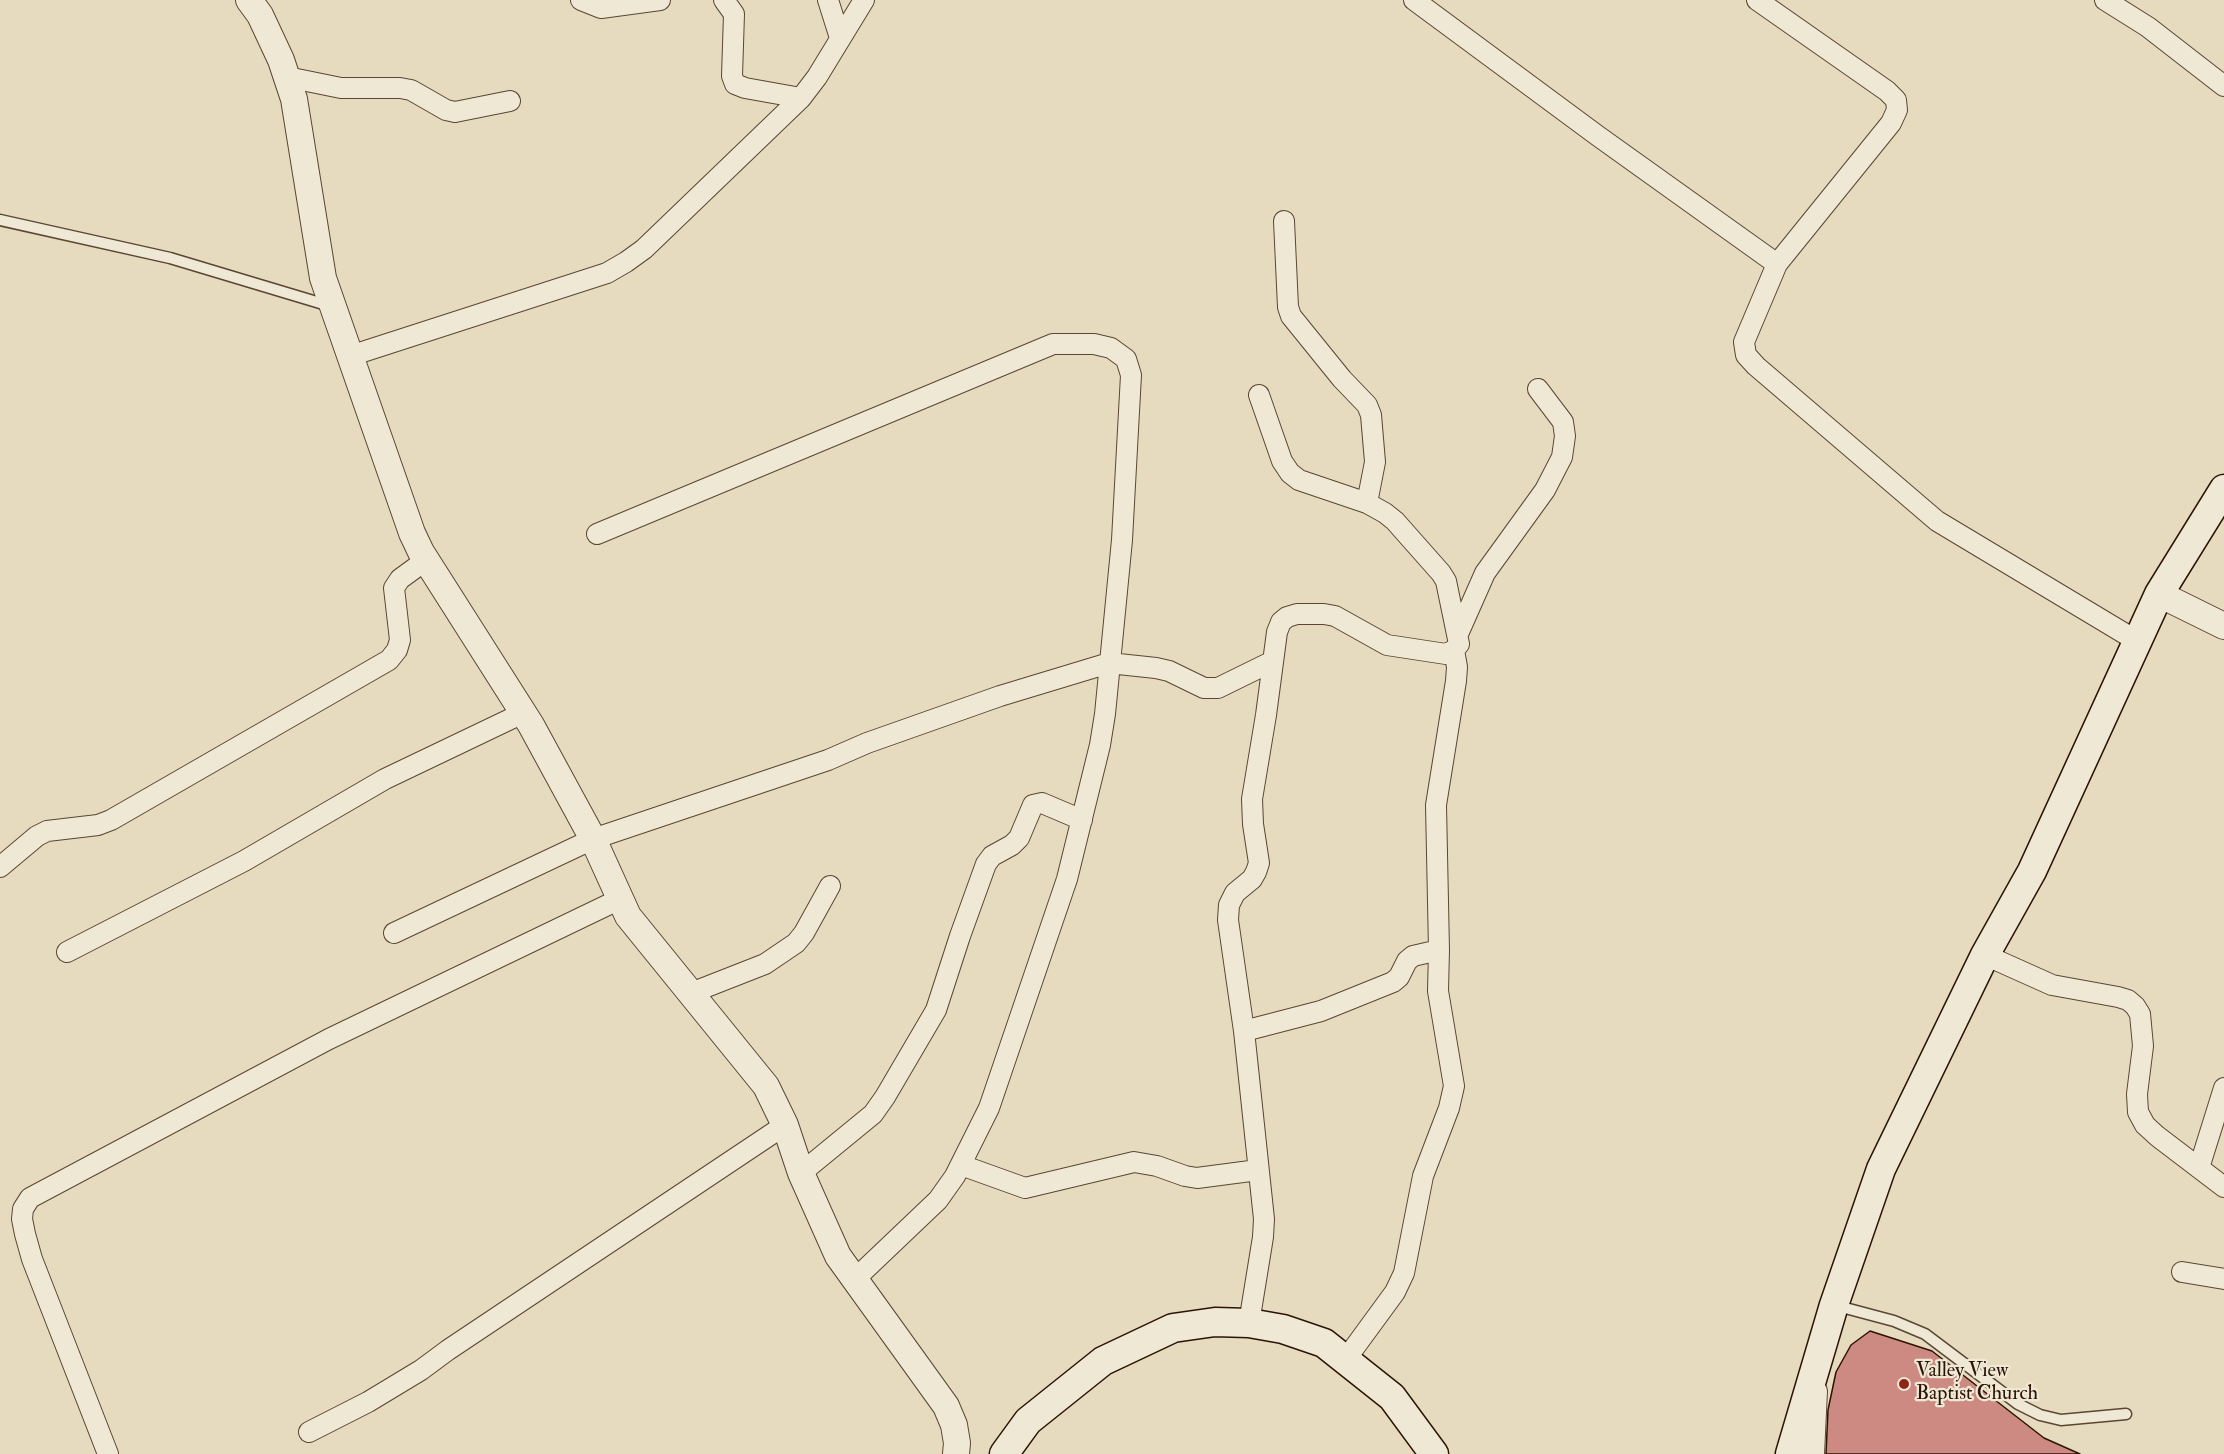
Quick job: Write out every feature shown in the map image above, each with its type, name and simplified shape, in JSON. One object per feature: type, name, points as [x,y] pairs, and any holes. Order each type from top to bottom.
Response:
[{"type":"main road","points":[[1790,1454],[1834,1305],[1881,1169],[1985,955],[2032,871],[2159,594],[2224,489]]},
{"type":"main road","points":[[1004,1454],[1028,1420],[1103,1361],[1173,1328],[1215,1322],[1249,1323],[1283,1329],[1324,1343],[1392,1397],[1434,1454]]},
{"type":"street","points":[[249,0],[260,15],[294,99],[323,278],[412,533],[426,560],[523,713],[592,839],[628,916],[766,1086],[785,1125],[801,1173],[838,1256],[946,1406],[956,1434],[956,1454]]},
{"type":"street","points":[[581,0],[601,8],[660,0]]},
{"type":"street","points":[[724,0],[734,14],[732,76],[735,84],[745,88],[801,98]]},
{"type":"street","points":[[828,0],[840,38]]},
{"type":"street","points":[[350,356],[607,273],[626,262],[644,249],[801,98],[817,77],[864,0]]},
{"type":"street","points":[[1414,0],[1777,264]]},
{"type":"street","points":[[1757,0],[1887,91],[1896,100],[1897,110],[1891,123],[1777,264],[1743,342],[1746,355],[1937,521],[2137,641]]},
{"type":"street","points":[[2105,0],[2148,27],[2224,86]]},
{"type":"street","points":[[287,77],[341,88],[411,90],[446,110],[455,112],[510,101]]},
{"type":"street","points":[[1284,221],[1288,307],[1292,316],[1341,379],[1367,405],[1371,415],[1374,462],[1366,503]]},
{"type":"street","points":[[597,534],[1053,344],[1094,344],[1111,348],[1126,359],[1131,375],[1122,540],[1105,714],[1100,745],[1067,879],[1000,1079],[989,1108],[961,1165],[938,1200],[855,1280]]},
{"type":"street","points":[[1249,1323],[1264,1219],[1244,1031],[1228,913],[1235,893],[1252,879],[1259,863],[1252,799],[1277,632],[1281,622],[1297,614],[1335,616],[1387,645],[1446,654],[1456,642],[1485,573],[1545,490],[1562,458],[1565,436],[1563,422],[1538,389]]},
{"type":"street","points":[[1259,395],[1282,461],[1290,473],[1299,480],[1366,503],[1385,513],[1442,573],[1446,581],[1456,642],[1456,681],[1436,798],[1439,1003],[1454,1086],[1449,1108],[1423,1176],[1404,1273],[1395,1292],[1346,1359]]},
{"type":"street","points":[[0,867],[37,836],[47,831],[98,825],[111,820],[389,660],[397,650],[400,640],[394,588],[400,579],[426,560]]},
{"type":"street","points":[[2159,594],[2224,626]]},
{"type":"street","points":[[394,933],[592,839],[828,760],[867,743],[1000,696],[1109,663],[1156,668],[1168,671],[1204,688],[1218,688],[1273,661]]},
{"type":"street","points":[[67,952],[244,861],[385,779],[523,713]]},
{"type":"street","points":[[801,1173],[873,1114],[885,1097],[936,1010],[986,864],[992,856],[1012,845],[1019,838],[1033,805],[1042,803],[1082,820]]},
{"type":"street","points":[[691,993],[765,964],[796,943],[830,886]]},
{"type":"street","points":[[108,1454],[24,1234],[23,1209],[30,1197],[329,1039],[620,898]]},
{"type":"street","points":[[1244,1031],[1321,1011],[1393,982],[1413,956],[1439,950]]},
{"type":"street","points":[[1985,955],[2052,985],[2118,997],[2128,1000],[2135,1006],[2140,1014],[2143,1046],[2137,1094],[2138,1112],[2145,1125],[2224,1187]]},
{"type":"street","points":[[2199,1168],[2224,1088]]},
{"type":"street","points":[[309,1432],[368,1402],[422,1370],[448,1350],[785,1125]]},
{"type":"street","points":[[961,1165],[1024,1188],[1134,1162],[1197,1178],[1258,1170]]},
{"type":"street","points":[[2182,1272],[2224,1279]]},
{"type":"street","points":[[1814,1454],[1818,1364]]},
{"type":"lane","points":[[0,220],[170,258],[333,307]]},
{"type":"lane","points":[[1834,1305],[1894,1321],[1925,1334],[2018,1404],[2040,1415],[2061,1420],[2126,1414]]},
{"type":"building","name":"Valley View Baptist Church","points":[[1870,1331],[1932,1351],[2044,1438],[2080,1454],[1826,1454],[1828,1410],[1836,1372],[1851,1345]]},
{"type":"place","name":"Valley View Baptist Church","points":[[1904,1384]]}]
